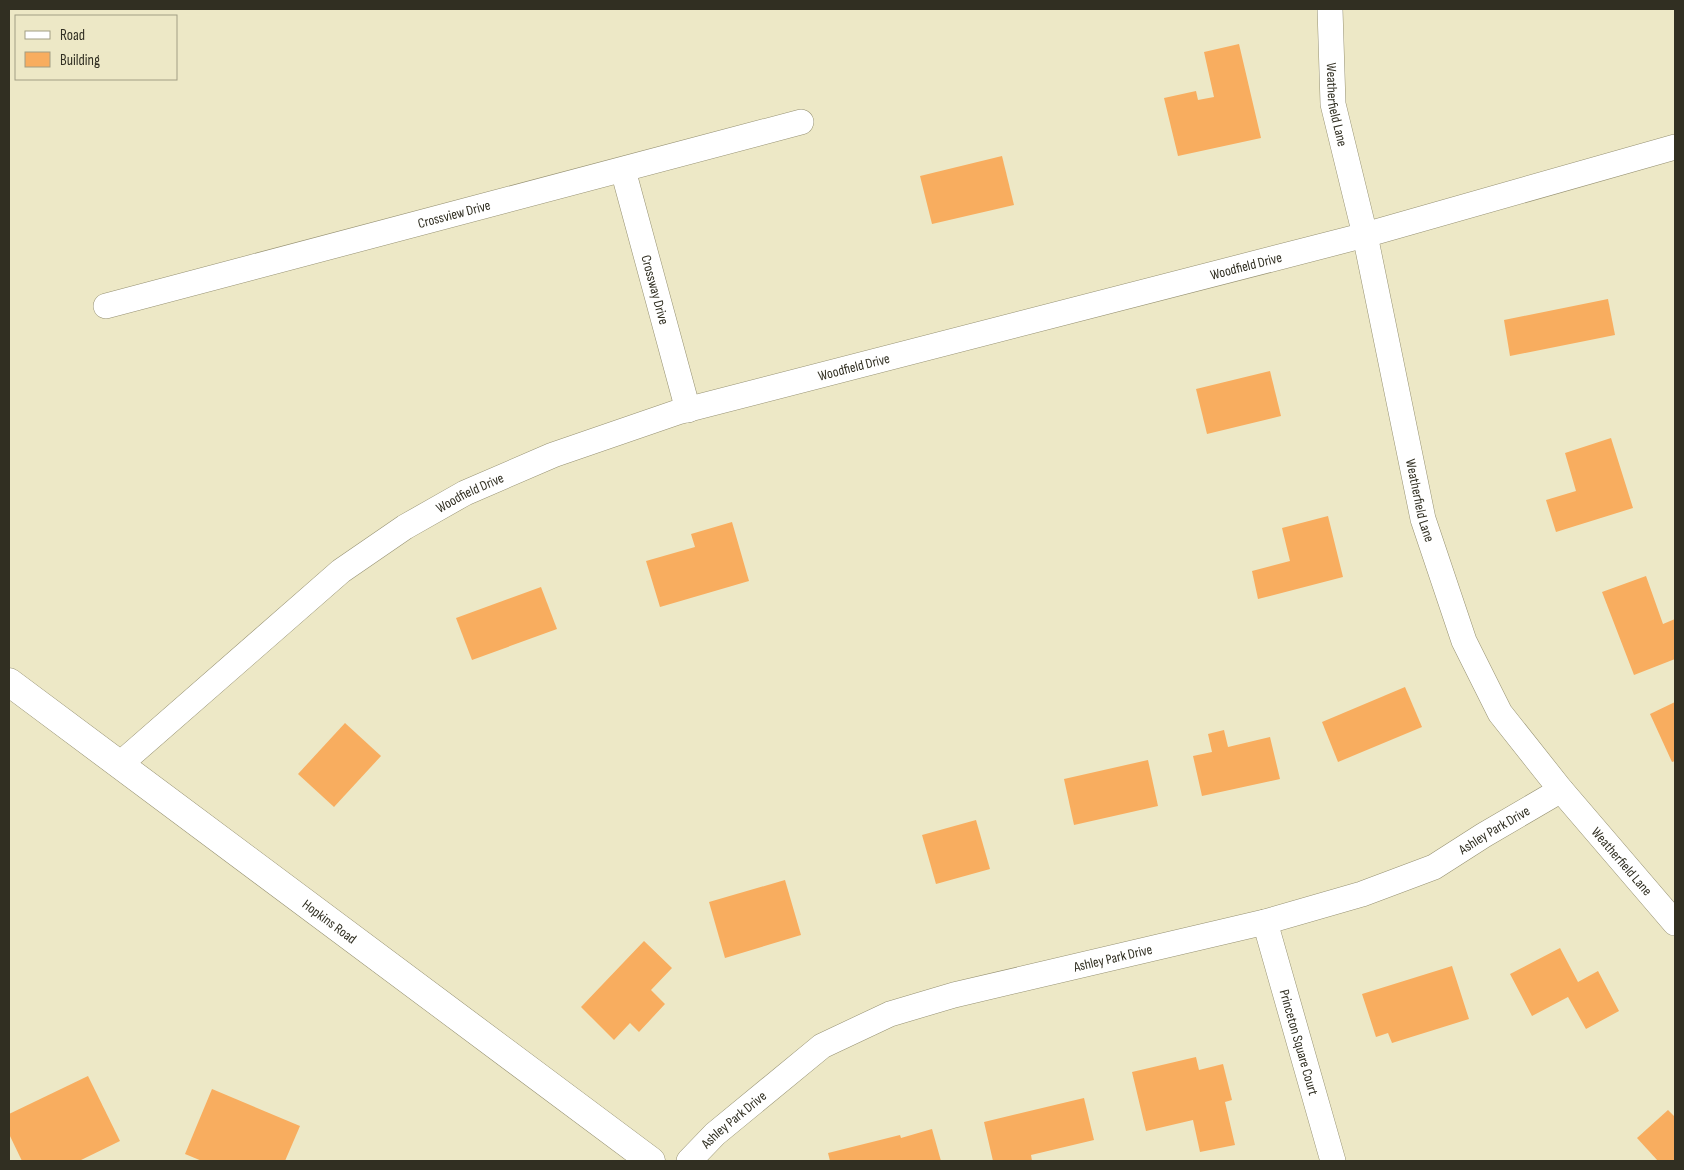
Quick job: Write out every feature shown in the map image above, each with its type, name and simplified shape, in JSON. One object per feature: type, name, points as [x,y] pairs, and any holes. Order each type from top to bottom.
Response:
[{"type":"main road","name":"Hopkins Road","points":[[9,682],[651,1161]]},
{"type":"street","name":"Weatherfield Lane","points":[[1330,9],[1333,104],[1365,235],[1423,519],[1464,641],[1500,713],[1561,790],[1675,923]]},
{"type":"street","name":"Crossview Drive","points":[[106,306],[802,122]]},
{"type":"street","name":"Woodfield Drive","points":[[119,765],[341,570],[405,527],[465,493],[553,455],[688,410],[1365,235],[1675,147]]},
{"type":"street","name":"Crossway Drive","points":[[623,170],[688,410]]},
{"type":"street","name":"Ashley Park Drive","points":[[689,1161],[716,1134],[822,1046],[890,1014],[954,995],[1265,922],[1362,894],[1434,867],[1561,790]]},
{"type":"street","name":"Princeton Square Court","points":[[1265,922],[1333,1161]]},
{"type":"building","points":[[1239,44],[1261,138],[1178,156],[1164,98],[1196,91],[1198,100],[1214,97],[1204,52]]},
{"type":"building","points":[[1002,156],[1014,205],[932,224],[920,176]]},
{"type":"building","points":[[1608,299],[1615,335],[1510,356],[1504,320]]},
{"type":"building","points":[[1270,371],[1281,416],[1207,434],[1196,389]]},
{"type":"building","points":[[1611,438],[1633,508],[1556,532],[1546,500],[1576,491],[1565,453]]},
{"type":"building","points":[[1328,516],[1343,577],[1258,599],[1252,571],[1290,561],[1282,528]]},
{"type":"building","points":[[732,522],[749,581],[660,607],[646,561],[695,547],[691,534]]},
{"type":"building","points":[[1646,576],[1663,624],[1675,619],[1675,659],[1634,675],[1602,592]]},
{"type":"building","points":[[541,587],[557,629],[472,660],[456,618]]},
{"type":"building","points":[[1405,687],[1422,727],[1338,762],[1322,722]]},
{"type":"building","points":[[1675,702],[1675,761],[1672,762],[1650,714]]},
{"type":"building","points":[[345,723],[381,756],[334,807],[298,774]]},
{"type":"building","points":[[1224,730],[1228,747],[1270,737],[1280,779],[1202,796],[1193,756],[1212,752],[1208,734]]},
{"type":"building","points":[[1148,760],[1158,806],[1074,825],[1064,779]]},
{"type":"building","points":[[976,820],[990,869],[936,884],[922,835]]},
{"type":"building","points":[[785,880],[801,935],[725,958],[709,902]]},
{"type":"building","points":[[644,941],[672,968],[651,990],[665,1004],[639,1032],[630,1023],[614,1040],[581,1007]]},
{"type":"building","points":[[1560,948],[1578,982],[1598,971],[1619,1011],[1586,1029],[1568,997],[1532,1016],[1510,974]]},
{"type":"building","points":[[1452,966],[1469,1019],[1392,1043],[1388,1033],[1376,1037],[1362,994]]},
{"type":"building","points":[[1196,1057],[1199,1070],[1223,1064],[1232,1100],[1225,1102],[1235,1145],[1200,1152],[1193,1120],[1146,1131],[1132,1072]]},
{"type":"building","points":[[88,1076],[120,1141],[79,1161],[22,1161],[9,1134],[9,1114]]},
{"type":"building","points":[[212,1089],[300,1126],[285,1161],[202,1161],[185,1154]]},
{"type":"building","points":[[1084,1098],[1094,1140],[1031,1155],[1032,1161],[993,1161],[984,1122]]},
{"type":"building","points":[[1668,1110],[1675,1117],[1675,1161],[1658,1161],[1637,1138]]},
{"type":"building","points":[[932,1129],[941,1161],[830,1161],[828,1153],[900,1135],[901,1138]]}]
